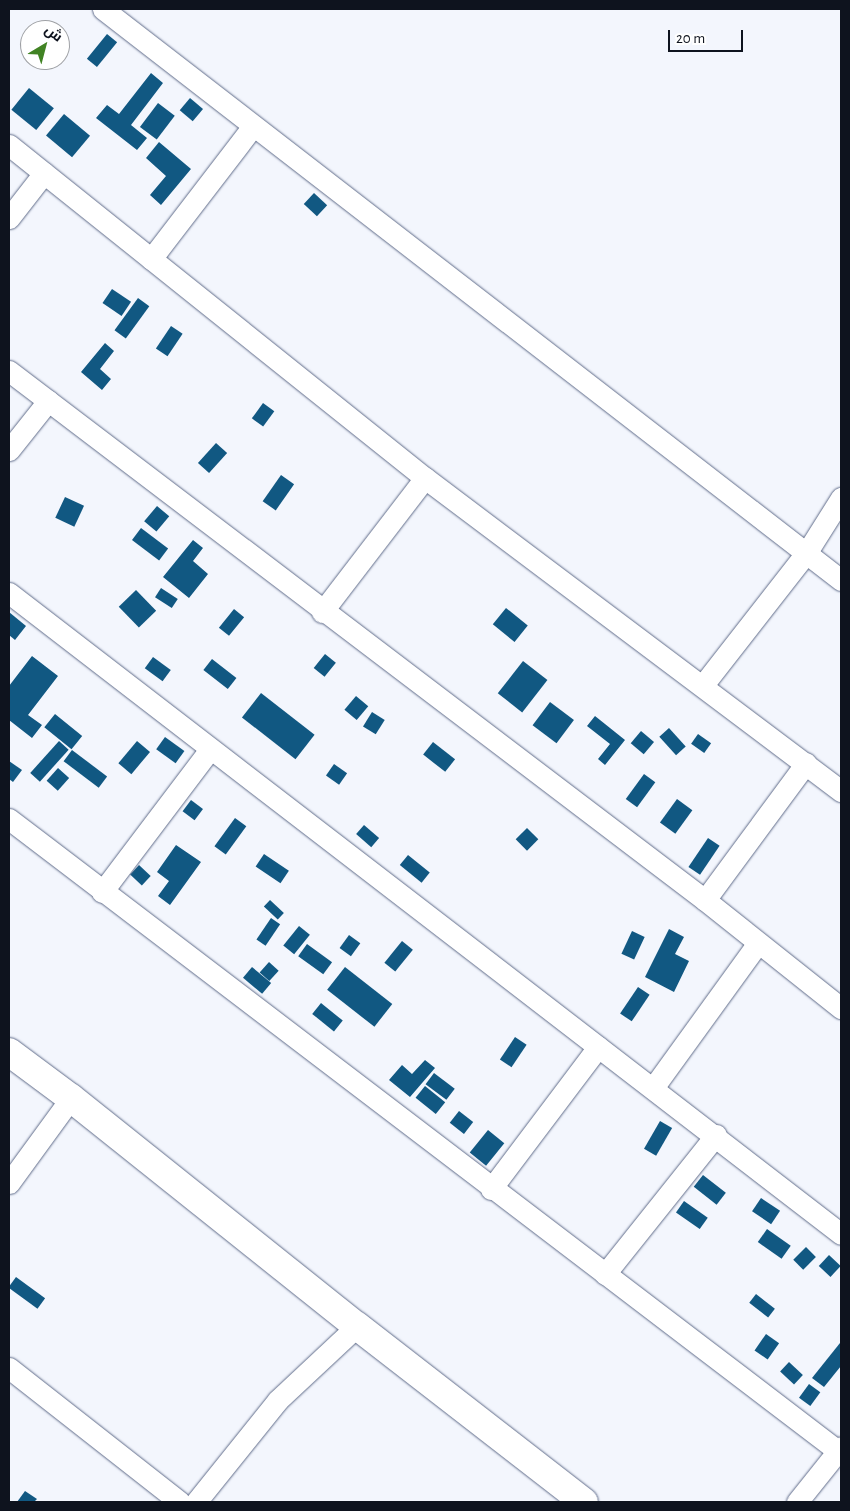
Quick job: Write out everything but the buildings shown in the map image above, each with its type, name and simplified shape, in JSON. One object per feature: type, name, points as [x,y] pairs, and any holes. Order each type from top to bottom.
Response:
[{"type":"street","points":[[103,9],[565,369],[807,552],[841,580]]},
{"type":"street","points":[[151,259],[253,126]]},
{"type":"street","points":[[9,145],[426,478],[841,791]]},
{"type":"street","points":[[9,218],[44,173]]},
{"type":"street","points":[[9,371],[322,612],[705,900],[841,1008]]},
{"type":"street","points":[[9,450],[48,401]]},
{"type":"street","points":[[322,612],[426,478]]},
{"type":"street","points":[[703,686],[807,552],[841,498]]},
{"type":"street","points":[[9,593],[598,1047],[716,1135],[841,1234]]},
{"type":"street","points":[[102,892],[210,749]]},
{"type":"street","points":[[705,900],[806,763]]},
{"type":"street","points":[[9,819],[491,1189],[840,1449],[797,1502]]},
{"type":"street","points":[[653,1088],[758,942]]},
{"type":"street","points":[[491,1189],[598,1047]]},
{"type":"street","points":[[9,1052],[71,1098],[356,1326],[584,1502]]},
{"type":"street","points":[[9,1183],[71,1098]]},
{"type":"street","points":[[605,1274],[716,1135]]},
{"type":"street","points":[[196,1502],[278,1400],[356,1326]]},
{"type":"street","points":[[9,1368],[180,1502]]}]
